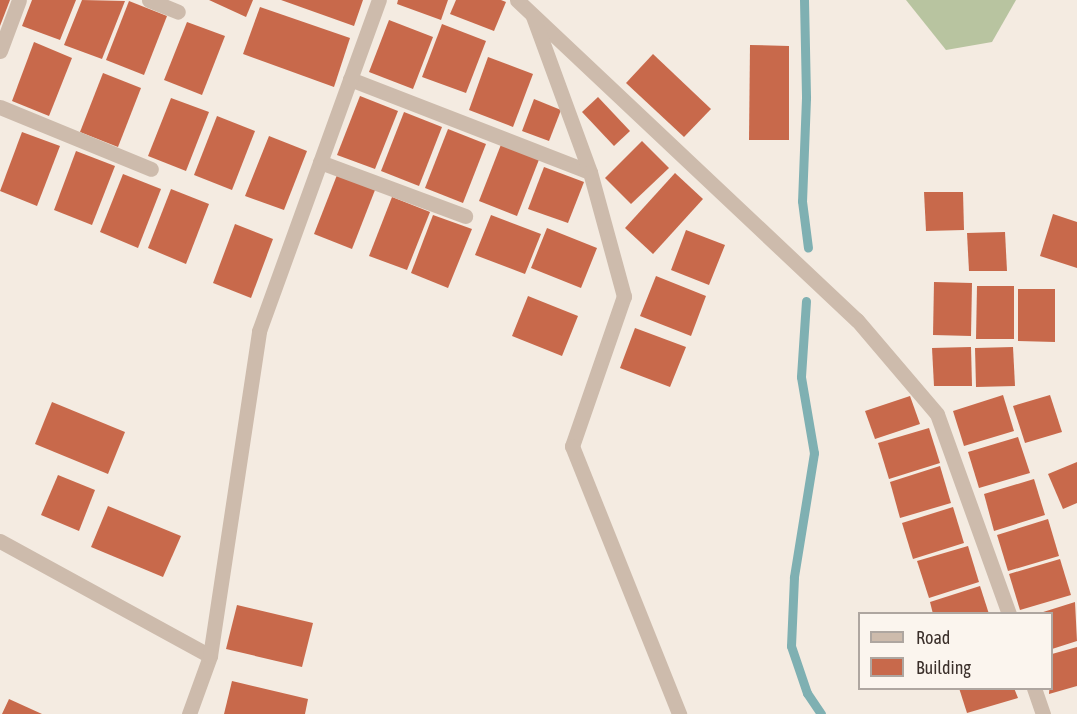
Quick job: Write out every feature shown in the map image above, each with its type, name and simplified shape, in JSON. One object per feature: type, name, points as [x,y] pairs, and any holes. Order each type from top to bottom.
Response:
[{"type":"street","points":[[1,46],[19,0]]},
{"type":"street","points":[[148,0],[178,12]]},
{"type":"street","points":[[189,714],[210,656],[259,331],[379,0]]},
{"type":"street","points":[[517,0],[857,320],[937,414],[1008,612]]},
{"type":"street","points":[[532,14],[590,172],[624,296],[572,446],[679,714]]},
{"type":"street","points":[[350,79],[590,172]]},
{"type":"street","points":[[0,107],[151,169]]},
{"type":"street","points":[[320,162],[465,216]]},
{"type":"street","points":[[0,541],[210,656]]},
{"type":"street","points":[[1035,690],[1043,714]]},
{"type":"green space","points":[[906,0],[1016,0],[992,42],[946,50]]},
{"type":"building","points":[[0,0],[10,0],[0,26]]},
{"type":"building","points":[[32,0],[76,0],[60,40],[22,26]]},
{"type":"building","points":[[82,0],[125,1],[102,59],[64,45]]},
{"type":"building","points":[[209,0],[253,0],[246,17]]},
{"type":"building","points":[[281,0],[363,0],[354,26]]},
{"type":"building","points":[[398,0],[448,0],[441,20],[397,4]]},
{"type":"building","points":[[456,0],[506,2],[494,31],[450,14]]},
{"type":"building","points":[[129,1],[167,16],[144,75],[106,60]]},
{"type":"building","points":[[260,7],[350,38],[334,87],[243,54]]},
{"type":"building","points":[[389,20],[433,37],[413,89],[369,72]]},
{"type":"building","points":[[187,22],[225,36],[202,95],[164,80]]},
{"type":"building","points":[[442,24],[486,41],[466,93],[422,77]]},
{"type":"building","points":[[34,42],[72,58],[49,116],[12,101]]},
{"type":"building","points":[[750,45],[789,46],[789,140],[749,140]]},
{"type":"building","points":[[653,54],[711,109],[684,137],[626,83]]},
{"type":"building","points":[[488,57],[533,74],[513,127],[469,110]]},
{"type":"building","points":[[103,73],[141,88],[118,147],[80,132]]},
{"type":"building","points":[[360,96],[398,111],[375,169],[337,155]]},
{"type":"building","points":[[598,97],[630,131],[614,146],[582,112]]},
{"type":"building","points":[[171,98],[209,112],[186,171],[148,156]]},
{"type":"building","points":[[534,99],[561,110],[549,141],[522,131]]},
{"type":"building","points":[[404,112],[442,127],[419,186],[381,171]]},
{"type":"building","points":[[217,116],[255,131],[232,190],[194,175]]},
{"type":"building","points":[[448,129],[486,144],[463,203],[425,188]]},
{"type":"building","points":[[22,132],[60,146],[37,206],[0,191]]},
{"type":"building","points":[[269,136],[307,151],[284,210],[245,196]]},
{"type":"building","points":[[642,141],[669,168],[631,204],[605,178]]},
{"type":"building","points":[[502,142],[540,157],[517,216],[479,201]]},
{"type":"building","points":[[76,151],[115,166],[92,225],[54,210]]},
{"type":"building","points":[[544,167],[584,182],[568,223],[528,209]]},
{"type":"building","points":[[675,173],[703,199],[653,254],[625,228]]},
{"type":"building","points":[[123,174],[161,189],[138,248],[100,232]]},
{"type":"building","points":[[337,175],[375,190],[352,249],[314,234]]},
{"type":"building","points":[[171,189],[209,204],[186,264],[148,248]]},
{"type":"building","points":[[924,192],[963,192],[964,230],[926,231]]},
{"type":"building","points":[[392,197],[430,212],[407,270],[369,256]]},
{"type":"building","points":[[1053,214],[1077,222],[1077,268],[1040,256]]},
{"type":"building","points":[[433,215],[472,229],[448,288],[411,273]]},
{"type":"building","points":[[491,215],[541,234],[525,274],[475,255]]},
{"type":"building","points":[[235,224],[273,239],[251,298],[213,283]]},
{"type":"building","points":[[547,228],[597,248],[581,288],[531,268]]},
{"type":"building","points":[[686,230],[725,245],[709,285],[671,270]]},
{"type":"building","points":[[1005,232],[1007,271],[969,271],[967,233]]},
{"type":"building","points":[[656,276],[706,296],[691,336],[640,316]]},
{"type":"building","points":[[934,282],[972,283],[971,336],[933,335]]},
{"type":"building","points":[[977,286],[1014,286],[1014,339],[976,339]]},
{"type":"building","points":[[1018,289],[1055,289],[1055,342],[1018,341]]},
{"type":"building","points":[[528,296],[578,316],[562,356],[512,336]]},
{"type":"building","points":[[635,328],[686,347],[670,387],[620,368]]},
{"type":"building","points":[[971,347],[972,386],[934,386],[932,348]]},
{"type":"building","points":[[1013,347],[1015,386],[976,387],[975,348]]},
{"type":"building","points":[[1003,395],[1014,431],[964,446],[953,411]]},
{"type":"building","points":[[1050,395],[1062,432],[1025,443],[1013,406]]},
{"type":"building","points":[[910,396],[920,424],[875,439],[865,411]]},
{"type":"building","points":[[52,402],[125,432],[108,474],[35,444]]},
{"type":"building","points":[[929,428],[940,463],[889,479],[878,443]]},
{"type":"building","points":[[1018,437],[1030,473],[979,488],[968,452]]},
{"type":"building","points":[[1077,462],[1077,503],[1063,509],[1048,474]]},
{"type":"building","points":[[940,466],[951,503],[900,518],[890,482]]},
{"type":"building","points":[[58,475],[95,490],[79,531],[41,515]]},
{"type":"building","points":[[1034,479],[1045,515],[994,531],[984,494]]},
{"type":"building","points":[[108,506],[181,536],[163,577],[91,547]]},
{"type":"building","points":[[953,507],[964,543],[913,559],[902,523]]},
{"type":"building","points":[[1048,519],[1059,556],[1008,571],[997,535]]},
{"type":"building","points":[[968,546],[979,582],[929,598],[917,561]]},
{"type":"building","points":[[1060,559],[1071,595],[1020,610],[1009,574]]},
{"type":"building","points":[[980,586],[988,612],[932,612],[930,602]]},
{"type":"building","points":[[1075,602],[1077,641],[1053,649],[1053,612],[1043,612]]},
{"type":"building","points":[[237,605],[313,623],[302,667],[226,649]]},
{"type":"building","points":[[1077,647],[1077,686],[1049,694],[1049,690],[1053,690],[1053,654]]},
{"type":"building","points":[[232,681],[308,699],[305,714],[224,714]]},
{"type":"building","points":[[960,690],[1015,690],[1018,698],[967,713]]},
{"type":"building","points":[[9,699],[42,714],[2,714]]},
{"type":"waterway","points":[[804,0],[806,98],[802,201],[808,248]]},
{"type":"waterway","points":[[806,301],[801,377],[814,453],[794,577],[791,646],[807,693],[821,714]]}]
